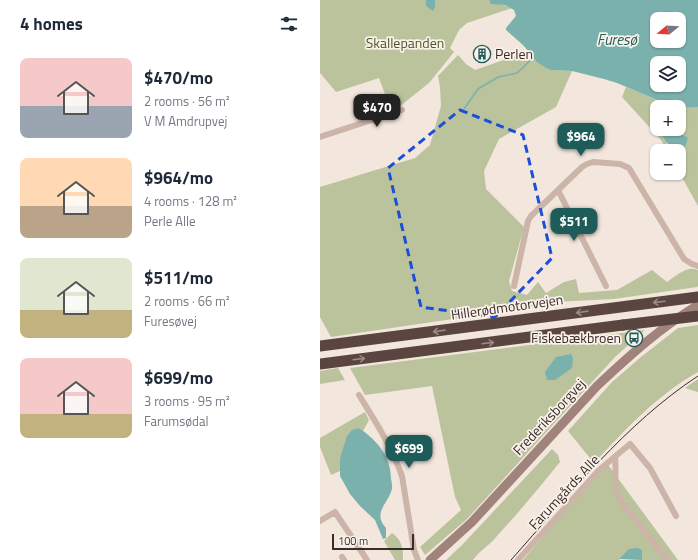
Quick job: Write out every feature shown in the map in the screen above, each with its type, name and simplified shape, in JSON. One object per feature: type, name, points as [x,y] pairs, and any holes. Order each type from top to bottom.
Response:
[{"type":"highway","name":"Hillerødmotorvejen","points":[[320,346],[698,297]]},
{"type":"highway","points":[[320,364],[698,316]]},
{"type":"street","points":[[320,137],[402,110]]},
{"type":"street","points":[[514,286],[528,221],[534,212],[582,167],[593,162],[620,164],[629,168],[684,259],[698,266]]},
{"type":"street","points":[[558,190],[606,286]]},
{"type":"street","name":"Frederiksborgvej","points":[[430,560],[472,522],[618,366],[662,329],[698,305]]},
{"type":"street","points":[[359,395],[393,454],[402,476],[414,550],[418,560]]},
{"type":"street","name":"Farumgårds Alle","points":[[518,560],[598,470],[630,444],[650,468],[676,516]]},
{"type":"street","points":[[615,457],[615,484],[621,502],[668,560]]},
{"type":"street","points":[[320,521],[335,512],[367,560]]},
{"type":"highlighted area","points":[[460,110],[523,135],[552,258],[495,317],[421,307],[388,168]]},
{"type":"green space","name":"Skallepanden","points":[[320,0],[489,0],[492,4],[501,4],[512,8],[467,23],[459,30],[450,48],[454,52],[429,83],[399,107],[390,108],[379,78],[336,92],[320,73]]},
{"type":"green space","points":[[529,51],[538,62],[547,68],[572,71],[556,107],[499,139],[484,171],[486,189],[524,227],[509,281],[512,291],[527,295],[538,282],[546,293],[564,282],[576,279],[579,293],[617,290],[652,270],[667,282],[686,270],[698,270],[698,286],[614,299],[554,302],[514,310],[331,337],[320,317],[320,187],[415,158],[430,145],[441,106],[438,76],[458,55],[466,64],[475,70]]},
{"type":"green space","points":[[626,87],[657,100],[650,100],[650,128],[622,97]]},
{"type":"green space","points":[[698,107],[698,206],[683,180],[686,180],[685,144],[688,138],[666,143],[667,144],[663,144],[657,136],[686,136],[686,108]]},
{"type":"green space","points":[[698,325],[698,372],[669,391],[643,413],[594,463],[568,431],[612,382],[641,357],[678,328]]},
{"type":"green space","points":[[645,330],[615,357],[467,519],[425,555],[420,547],[461,510],[455,497],[432,386],[365,395],[350,368]]},
{"type":"green space","points":[[338,368],[345,380],[320,384],[320,371]]},
{"type":"green space","points":[[698,379],[698,392],[685,388]]},
{"type":"green space","points":[[365,412],[369,420],[363,431],[359,428],[340,458],[340,471],[331,475],[320,447],[320,438]]},
{"type":"green space","points":[[552,449],[558,455],[560,462],[494,539],[473,560],[446,560],[462,545]]},
{"type":"green space","points":[[606,462],[678,560],[642,560],[642,550],[619,559],[620,560],[523,560]]},
{"type":"green space","points":[[392,533],[398,538],[401,545],[403,560],[395,560],[384,541]]},
{"type":"water","points":[[426,0],[435,0],[435,7],[433,11],[426,6]]},
{"type":"water","name":"Furesø","points":[[489,0],[698,0],[698,107],[686,108],[686,100],[657,100],[604,79],[572,71],[551,70],[546,68],[537,62],[524,46],[506,30],[516,16],[514,10],[505,5],[491,4]]},
{"type":"water","points":[[662,136],[684,136],[688,138],[686,144],[668,144]]},
{"type":"water","points":[[571,354],[573,358],[572,368],[555,380],[547,380],[545,372],[556,357]]},
{"type":"water","points":[[359,428],[372,438],[382,450],[389,464],[392,489],[382,508],[380,518],[386,528],[386,538],[383,539],[375,520],[350,494],[340,476],[340,458],[347,436],[352,430]]},
{"type":"water","points":[[638,548],[642,550],[642,560],[619,559],[629,549]]},
{"type":"waterway","points":[[464,109],[478,89],[498,77],[517,73],[534,57]]},
{"type":"tram line","points":[[511,560],[576,486],[622,438],[646,416],[698,376]]},
{"type":"place","name":"Perlen","points":[[482,54]]},
{"type":"place","name":"Fiskebækbroen","points":[[634,338]]}]
